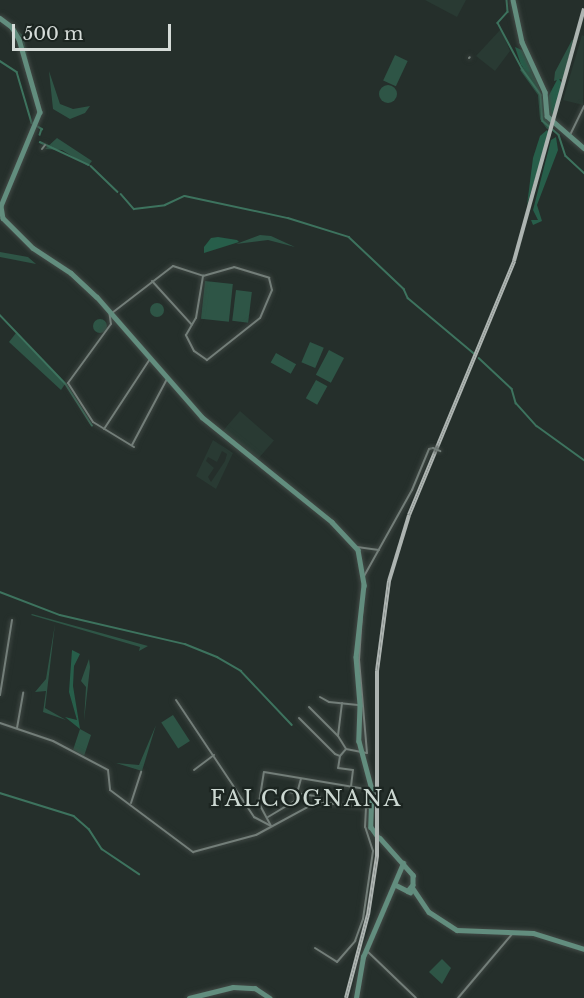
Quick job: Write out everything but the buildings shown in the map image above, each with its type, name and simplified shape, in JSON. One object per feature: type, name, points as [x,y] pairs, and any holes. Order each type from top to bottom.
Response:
[{"type":"main road","points":[[513,0],[522,42],[545,94],[547,116],[571,133],[584,148]]},
{"type":"main road","points":[[0,18],[12,27],[19,39],[39,106],[37,126],[1,206],[7,223],[35,250],[75,276],[168,376],[202,417],[357,547],[363,578],[363,599],[356,660],[361,753],[372,790],[369,807],[371,827],[403,863],[404,870],[398,887],[366,950],[356,998]]},
{"type":"main road","points":[[0,224],[7,223]]},
{"type":"main road","points":[[404,870],[414,876],[410,889]]},
{"type":"main road","points":[[398,887],[410,889],[432,915],[457,930],[514,932],[584,949]]},
{"type":"main road","points":[[189,998],[218,988],[241,987],[257,989],[270,998]]},
{"type":"street","points":[[571,133],[584,106]]},
{"type":"street","points":[[42,149],[45,145]]},
{"type":"street","points":[[168,376],[133,446],[90,419],[68,382],[111,324],[110,312],[169,267],[177,266],[203,276],[234,267],[267,277],[273,288],[260,318],[207,360],[196,353],[188,341],[187,333],[193,326],[203,276]]},
{"type":"street","points":[[152,281],[193,326]]},
{"type":"street","points":[[104,429],[150,359]]},
{"type":"street","points":[[363,578],[433,448],[440,451]]},
{"type":"street","points":[[357,547],[379,550]]},
{"type":"street","points":[[0,695],[12,620]]},
{"type":"street","points":[[17,728],[23,693]]},
{"type":"street","points":[[320,697],[358,705]]},
{"type":"street","points":[[176,700],[254,817],[271,826]]},
{"type":"street","points":[[338,736],[342,703]]},
{"type":"street","points":[[309,707],[338,736],[346,748],[361,753]]},
{"type":"street","points":[[299,718],[340,756]]},
{"type":"street","points":[[0,723],[53,741],[108,770],[108,788],[131,803],[193,852],[256,835],[321,801],[369,807],[365,827],[373,851],[369,895],[360,928],[337,963],[315,948]]},
{"type":"street","points":[[346,748],[340,756],[338,768],[353,770],[351,787]]},
{"type":"street","points":[[194,770],[214,755]]},
{"type":"street","points":[[131,803],[141,772]]},
{"type":"street","points":[[271,826],[259,803],[264,772],[372,790]]},
{"type":"street","points":[[268,817],[293,803],[298,794],[301,779]]},
{"type":"street","points":[[289,792],[320,797]]},
{"type":"street","points":[[458,998],[514,932]]},
{"type":"street","points":[[366,950],[416,998]]},
{"type":"shaded area","points":[[425,0],[466,0],[457,17]]},
{"type":"shaded area","points":[[501,29],[510,51],[495,71],[476,56]]},
{"type":"shaded area","points":[[582,35],[584,36],[583,105],[563,100]]},
{"type":"shaded area","points":[[240,411],[274,441],[256,461],[222,431]]},
{"type":"shaded area","points":[[213,440],[233,453],[216,489],[196,476]],"holes":[[[222,451],[227,454],[225,461],[211,482],[208,477],[214,468],[206,461],[208,457],[217,462]]]},
{"type":"green space","points":[[8,20],[23,36],[33,84],[18,31]]},
{"type":"green space","points":[[572,40],[562,83],[561,79],[554,81],[555,72]]},
{"type":"green space","points":[[515,47],[524,51],[534,71],[528,72],[521,65]]},
{"type":"green space","points":[[395,55],[408,61],[396,86],[383,80]]},
{"type":"green space","points":[[523,66],[534,71],[552,128],[547,129],[540,119],[538,95],[520,70]]},
{"type":"green space","points":[[49,71],[60,104],[73,109],[90,106],[85,113],[70,119],[53,109]]},
{"type":"green space","points":[[558,78],[562,83],[553,120],[548,116],[548,97]]},
{"type":"green space","points":[[388,85],[394,88],[397,94],[394,100],[388,103],[382,100],[379,94],[382,88]]},
{"type":"green space","points":[[547,130],[549,133],[527,205],[533,158],[540,136]]},
{"type":"green space","points":[[556,137],[558,150],[537,205],[542,221],[533,225],[531,220],[538,220],[533,210],[551,140]]},
{"type":"green space","points":[[57,138],[92,161],[88,166],[62,150],[45,149]]},
{"type":"green space","points":[[260,235],[271,236],[295,247],[268,240],[236,244]]},
{"type":"green space","points":[[218,237],[239,242],[204,253],[204,247],[211,238]]},
{"type":"green space","points":[[0,252],[28,257],[36,264],[0,257]]},
{"type":"green space","points":[[205,281],[233,284],[229,322],[201,319]]},
{"type":"green space","points":[[236,290],[252,292],[248,323],[232,321]]},
{"type":"green space","points":[[157,303],[162,305],[164,310],[162,315],[157,317],[152,315],[150,310],[152,305]]},
{"type":"green space","points":[[97,319],[103,319],[107,326],[103,333],[97,333],[93,329],[93,323]]},
{"type":"green space","points":[[16,333],[65,384],[61,390],[9,342]]},
{"type":"green space","points":[[310,342],[324,348],[315,368],[301,362]]},
{"type":"green space","points":[[329,350],[344,358],[331,383],[316,375]]},
{"type":"green space","points":[[276,353],[296,364],[291,374],[271,363]]},
{"type":"green space","points":[[316,380],[327,386],[317,405],[306,398]]},
{"type":"green space","points":[[31,615],[148,646],[139,651],[140,647]]},
{"type":"green space","points":[[55,624],[45,708],[66,720],[43,712],[46,691],[35,692],[46,679]]},
{"type":"green space","points":[[72,650],[80,654],[74,666],[73,686],[80,729],[65,717],[77,720],[69,692]]},
{"type":"green space","points":[[89,659],[84,721],[86,687],[81,681]]},
{"type":"green space","points":[[173,715],[190,741],[178,749],[161,723]]},
{"type":"green space","points":[[156,725],[142,771],[116,763],[139,765]]},
{"type":"green space","points":[[80,729],[91,735],[84,756],[73,750]]},
{"type":"green space","points":[[442,959],[451,968],[442,984],[429,972]]},
{"type":"waterway","points":[[507,0],[508,12],[498,23],[523,70],[541,95],[543,121],[559,135],[566,156],[584,173]]},
{"type":"waterway","points":[[0,61],[17,72],[32,123],[42,129],[40,135]]},
{"type":"waterway","points":[[40,142],[89,165]]},
{"type":"waterway","points":[[91,166],[118,192]]},
{"type":"waterway","points":[[121,194],[134,209],[165,205],[184,196]]},
{"type":"waterway","points":[[185,196],[288,218],[349,237],[404,289],[408,298],[476,355]]},
{"type":"waterway","points":[[0,315],[66,384],[92,425]]},
{"type":"waterway","points":[[479,358],[512,389],[516,403],[537,426],[584,460]]},
{"type":"waterway","points":[[0,592],[60,615],[185,644],[217,657],[241,671],[292,725]]},
{"type":"waterway","points":[[0,793],[74,816],[89,829],[102,849],[139,874]]},
{"type":"railway","points":[[346,998],[368,915],[377,856],[377,671],[389,581],[409,515],[514,261],[584,9]]},
{"type":"district","name":"FALCOGNANA","points":[[306,799]]}]
